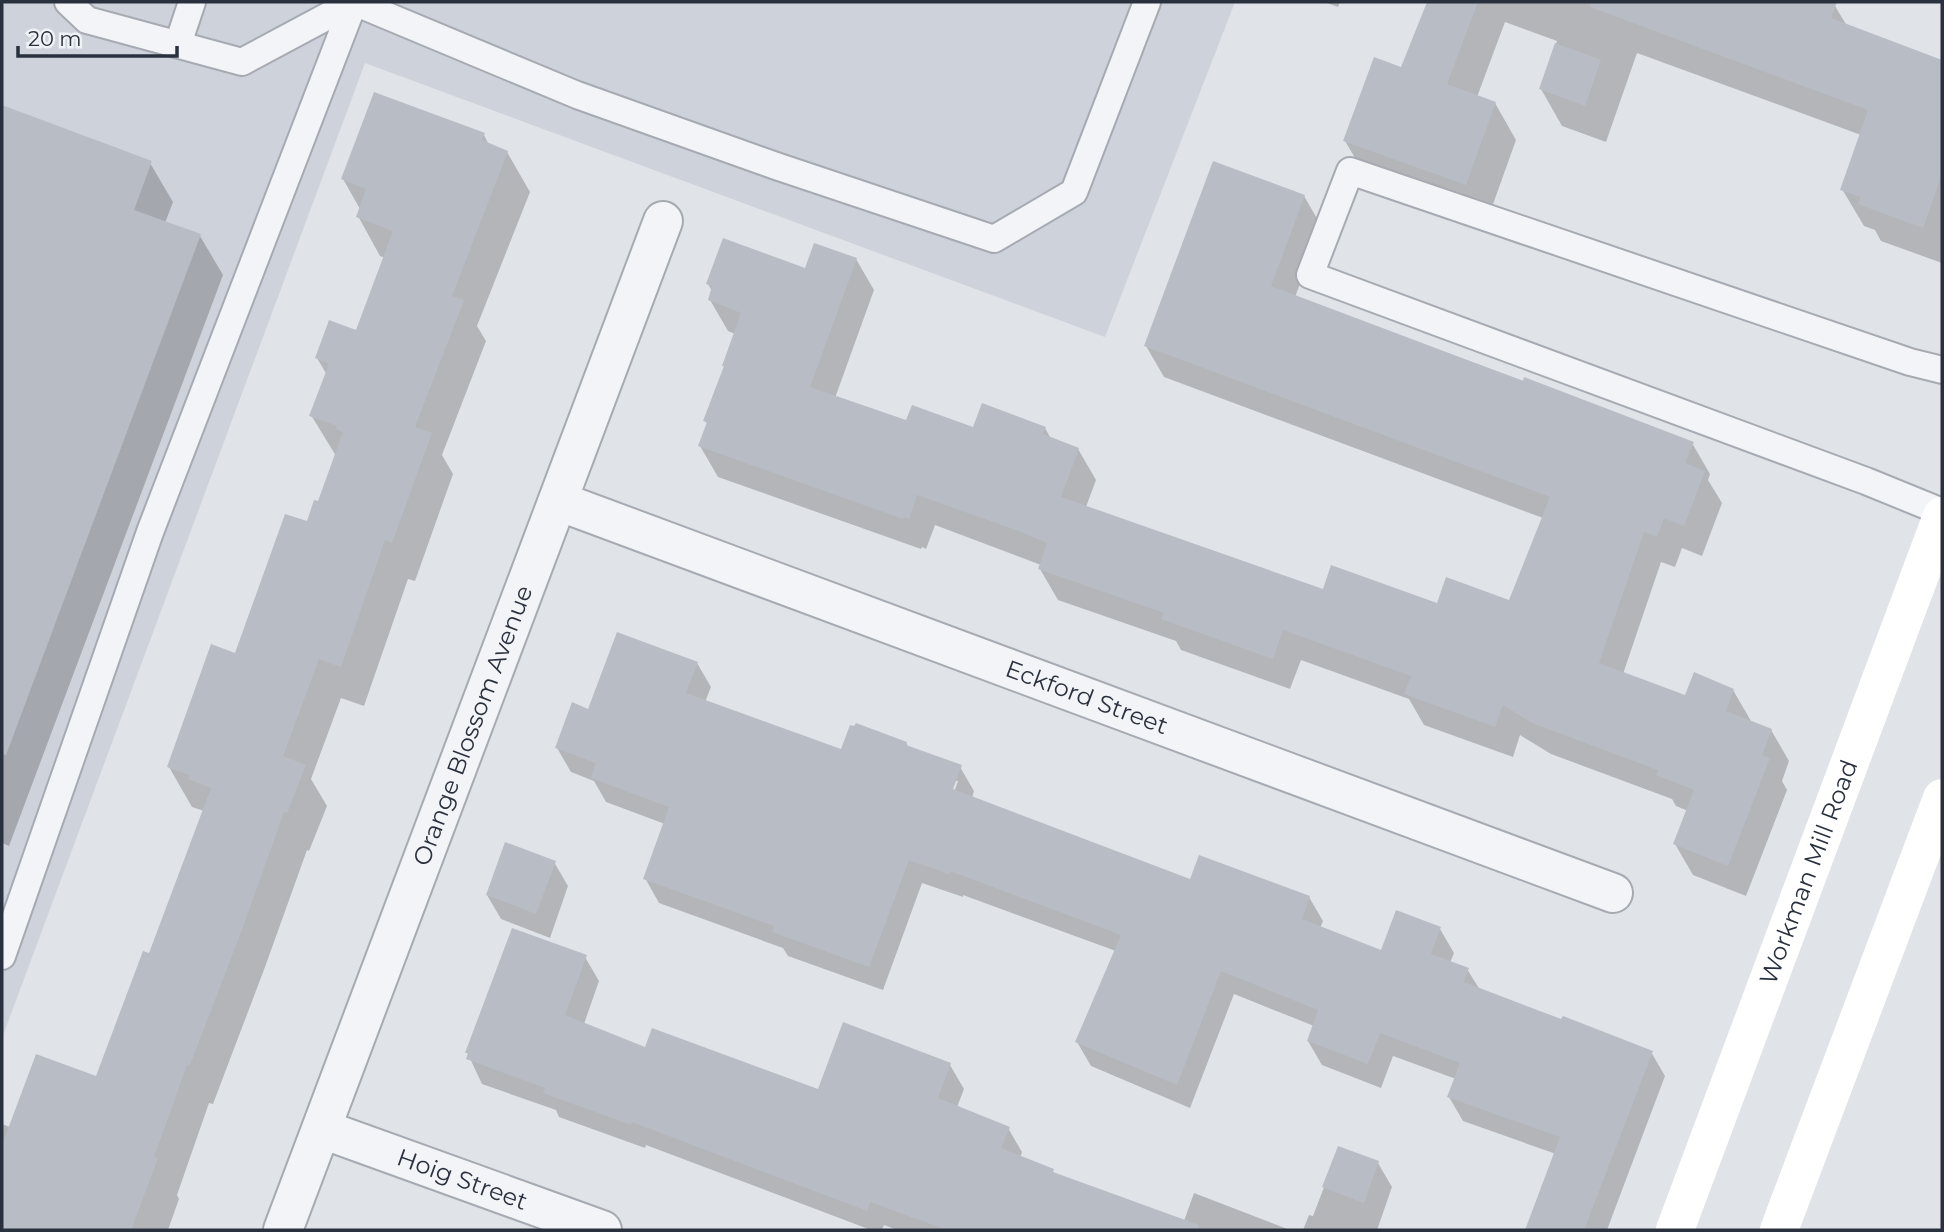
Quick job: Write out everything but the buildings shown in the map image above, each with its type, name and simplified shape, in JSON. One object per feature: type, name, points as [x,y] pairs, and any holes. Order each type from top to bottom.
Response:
[{"type":"main road","name":"Workman Mill Road","points":[[1675,1230],[1942,514]]},
{"type":"main road","points":[[1779,1230],[1942,798]]},
{"type":"street","name":"Orange Blossom Avenue","points":[[283,1230],[663,221]]},
{"type":"street","name":"Eckford Street","points":[[558,501],[1613,892]]},
{"type":"street","name":"Hoig Street","points":[[322,1129],[602,1230]]},
{"type":"lane","points":[[68,2],[87,20],[242,62],[354,2]]},
{"type":"lane","points":[[178,44],[192,2]]},
{"type":"lane","points":[[354,2],[577,95],[776,166],[994,239],[1074,192],[1147,2]]},
{"type":"lane","points":[[2,956],[150,532],[354,2]]},
{"type":"lane","points":[[1942,370],[1910,362],[1350,171],[1310,275],[1853,476],[1942,514]]},
{"type":"shaded area","points":[[2,2],[1235,2],[1105,337],[365,63],[2,1038]]}]
